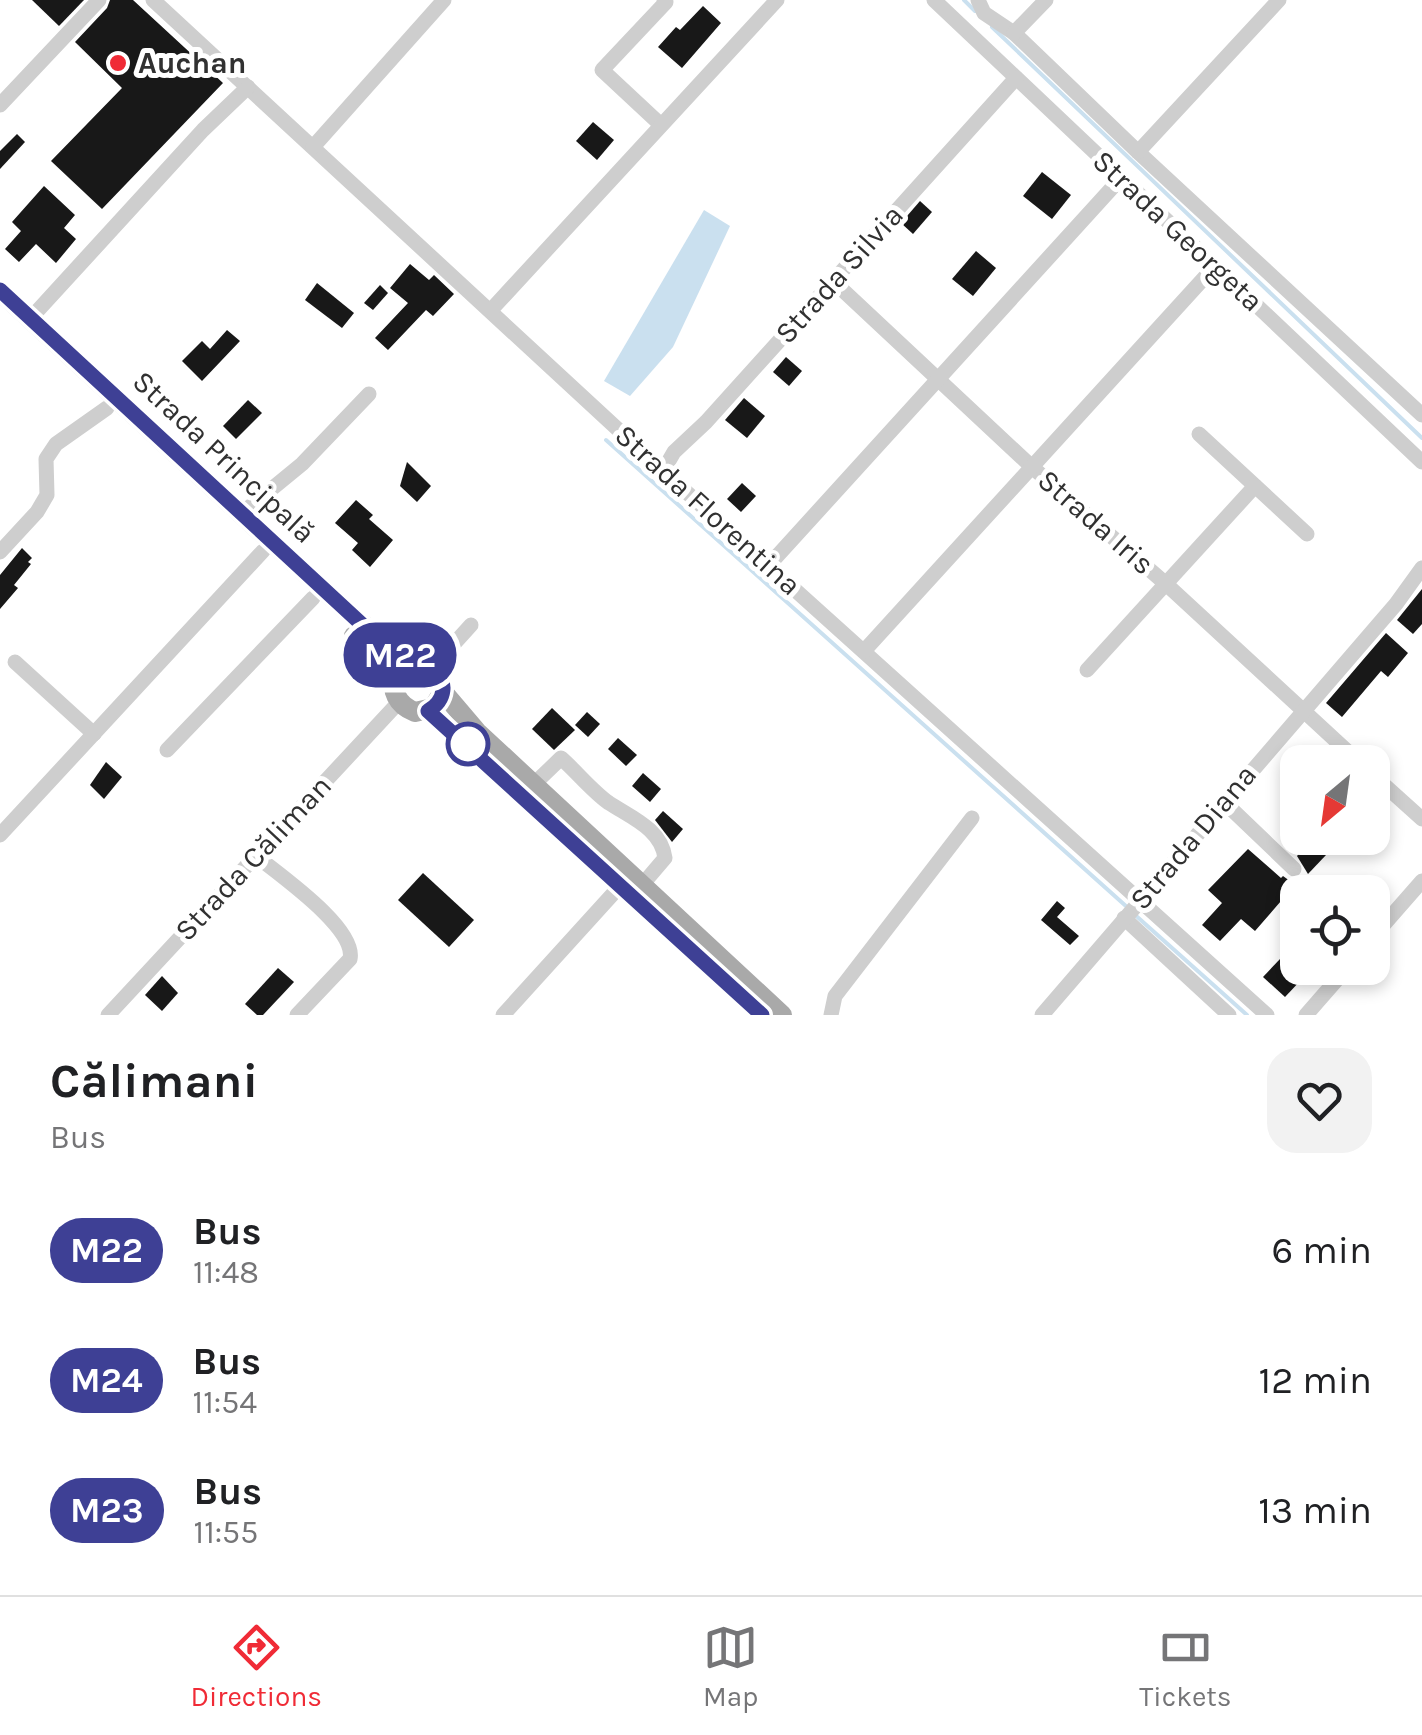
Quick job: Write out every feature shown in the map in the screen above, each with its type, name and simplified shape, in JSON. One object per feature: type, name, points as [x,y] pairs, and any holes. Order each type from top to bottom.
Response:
[{"type":"main road","name":"Strada Principală","points":[[0,290],[382,643],[412,664]]},
{"type":"main road","name":"Strada Principală","points":[[0,308],[373,653],[396,694]]},
{"type":"main road","points":[[444,692],[438,704],[428,711],[415,712],[396,694],[398,674],[412,664],[433,667],[442,678],[444,692],[477,732],[534,784],[758,1014]]},
{"type":"main road","points":[[428,711],[782,1015]]},
{"type":"street","points":[[0,105],[99,0]]},
{"type":"street","name":"Strada Florentina","points":[[152,0],[864,651],[1132,910],[1267,1015]]},
{"type":"street","points":[[313,147],[444,0]]},
{"type":"street","points":[[661,125],[602,70],[664,0]]},
{"type":"street","points":[[491,310],[777,0]]},
{"type":"street","name":"Strada Georgeta","points":[[934,0],[1422,462]]},
{"type":"street","points":[[978,0],[984,13],[1014,33],[1422,415]]},
{"type":"street","points":[[1014,33],[1046,0]]},
{"type":"street","points":[[1138,152],[1279,0]]},
{"type":"street","name":"Strada Silvia","points":[[663,471],[674,452],[706,422],[1016,78]]},
{"type":"street","points":[[30,319],[203,130],[248,87]]},
{"type":"street","points":[[768,565],[1121,178]]},
{"type":"street","points":[[864,651],[1215,266]]},
{"type":"street","name":"Strada Iris","points":[[833,282],[1340,745]]},
{"type":"street","points":[[241,514],[302,464],[368,394]]},
{"type":"street","points":[[0,552],[48,495],[46,459],[56,444],[108,408]]},
{"type":"street","points":[[1198,434],[1307,534]]},
{"type":"street","points":[[1087,670],[1254,486]]},
{"type":"street","points":[[0,835],[263,551]]},
{"type":"street","name":"Strada Diana","points":[[1042,1015],[1396,604],[1422,568]]},
{"type":"street","points":[[167,750],[313,598]]},
{"type":"street","points":[[433,667],[471,625]]},
{"type":"street","points":[[15,662],[94,734]]},
{"type":"street","name":"Strada Căliman","points":[[108,1015],[396,694]]},
{"type":"street","points":[[503,1015],[632,885],[665,858],[663,844],[647,828],[607,802],[561,758],[534,784]]},
{"type":"street","points":[[1390,790],[1422,818]]},
{"type":"street","points":[[1224,802],[1294,869]]},
{"type":"street","points":[[832,1015],[835,996],[972,818]]},
{"type":"street","points":[[255,855],[335,923],[348,937],[352,952],[350,959],[297,1015]]},
{"type":"street","points":[[1390,917],[1422,881]]},
{"type":"street","points":[[1132,910],[1228,1015]]},
{"type":"street","points":[[1306,1015],[1332,985]]},
{"type":"water","points":[[704,210],[730,226],[673,347],[630,396],[604,381]]},
{"type":"building","points":[[32,0],[84,0],[59,26]]},
{"type":"building","points":[[110,0],[133,0],[223,83],[102,209],[51,161],[122,88],[75,42]]},
{"type":"building","points":[[703,6],[721,23],[682,68],[658,47]]},
{"type":"building","points":[[593,122],[614,140],[597,160],[576,141]]},
{"type":"building","points":[[17,134],[25,142],[0,169],[0,151]]},
{"type":"building","points":[[1042,172],[1071,195],[1052,219],[1023,196]]},
{"type":"building","points":[[44,186],[75,215],[64,228],[76,239],[56,263],[36,244],[19,262],[5,249],[21,231],[12,222]]},
{"type":"building","points":[[920,201],[932,212],[913,234],[901,223]]},
{"type":"building","points":[[976,251],[996,268],[973,296],[952,279]]},
{"type":"building","points":[[410,264],[429,280],[434,275],[454,294],[433,316],[426,310],[388,350],[375,338],[408,303],[390,288]]},
{"type":"building","points":[[317,283],[354,313],[342,328],[305,300]]},
{"type":"building","points":[[380,285],[388,293],[373,310],[364,303]]},
{"type":"building","points":[[227,330],[240,341],[202,381],[182,361],[202,341],[210,349]]},
{"type":"building","points":[[786,357],[802,371],[789,386],[773,372]]},
{"type":"building","points":[[744,398],[765,416],[747,438],[725,420]]},
{"type":"building","points":[[248,400],[262,413],[236,439],[223,426]]},
{"type":"building","points":[[407,462],[431,486],[417,502],[400,486]]},
{"type":"building","points":[[742,483],[756,496],[741,512],[727,499]]},
{"type":"building","points":[[356,500],[373,515],[369,519],[393,540],[370,567],[352,550],[358,543],[335,523]]},
{"type":"building","points":[[22,548],[32,558],[28,562],[31,564],[0,609],[0,575]]},
{"type":"building","points":[[1422,589],[1422,624],[1413,634],[1397,620]]},
{"type":"building","points":[[1386,633],[1408,653],[1388,677],[1381,671],[1342,717],[1326,703]]},
{"type":"building","points":[[552,708],[575,730],[554,750],[532,729]]},
{"type":"building","points":[[587,712],[600,724],[588,737],[575,725]]},
{"type":"building","points":[[618,738],[637,755],[626,766],[608,749]]},
{"type":"building","points":[[106,762],[122,777],[104,799],[90,785]]},
{"type":"building","points":[[643,773],[661,789],[650,802],[632,786]]},
{"type":"building","points":[[663,811],[683,829],[672,842],[655,820]]},
{"type":"building","points":[[1248,849],[1280,877],[1280,902],[1255,931],[1241,919],[1220,941],[1202,925],[1222,903],[1208,890]]},
{"type":"building","points":[[1298,855],[1326,855],[1308,874]]},
{"type":"building","points":[[423,873],[474,920],[449,947],[398,900]]},
{"type":"building","points":[[1057,901],[1065,908],[1057,917],[1079,936],[1070,945],[1041,920]]},
{"type":"building","points":[[1280,959],[1280,985],[1296,985],[1285,997],[1263,977]]},
{"type":"building","points":[[278,968],[294,982],[263,1015],[257,1015],[245,1004]]},
{"type":"building","points":[[162,976],[178,993],[162,1011],[145,995]]},
{"type":"waterway","points":[[964,0],[975,11]]},
{"type":"waterway","points":[[992,27],[1422,438]]},
{"type":"waterway","points":[[606,440],[1127,907]]},
{"type":"waterway","points":[[1134,914],[1247,1015]]},
{"type":"bus line","name":"M22","points":[[0,290],[382,643],[412,664],[433,667],[442,678],[444,692],[438,704],[428,711],[762,1015]]},
{"type":"place","name":"Auchan","points":[[118,63]]}]
